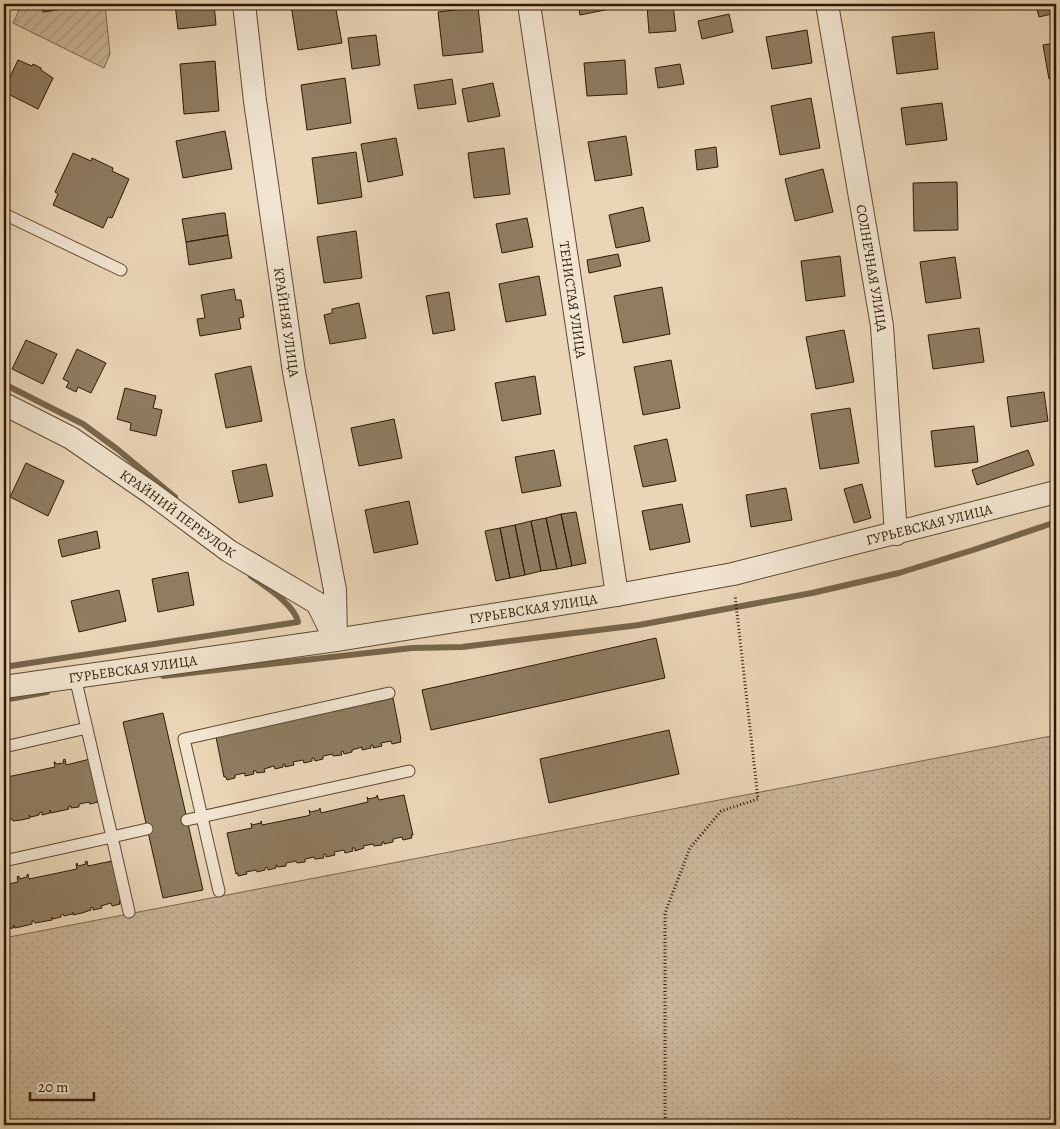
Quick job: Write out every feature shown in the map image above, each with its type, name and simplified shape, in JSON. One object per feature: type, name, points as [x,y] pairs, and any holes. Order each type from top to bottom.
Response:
[{"type":"street","name":"КРАЙНЯЯ УЛИЦА","points":[[244,4],[255,102],[294,372],[335,590],[336,640]]},
{"type":"street","name":"ТЕНИСТАЯ УЛИЦА","points":[[529,4],[617,595]]},
{"type":"street","name":"СОЛНЕЧНАЯ УЛИЦА","points":[[827,4],[882,326],[896,534]]},
{"type":"street","name":"КРАЙНИЙ ПЕРЕУЛОК","points":[[4,404],[71,438],[151,492],[229,551],[317,603],[336,640]]},
{"type":"street","name":"ГУРЬЕВСКАЯ УЛИЦА","points":[[4,687],[77,684],[617,595],[732,574],[1056,492]]},
{"type":"lane","points":[[4,214],[122,270]]},
{"type":"lane","points":[[77,684],[129,912]]},
{"type":"lane","points":[[219,891],[184,739],[389,693]]},
{"type":"lane","points":[[4,747],[87,728]]},
{"type":"lane","points":[[187,820],[409,770]]},
{"type":"lane","points":[[4,862],[147,829]]},
{"type":"path","points":[[666,1125],[665,913],[690,848],[721,811],[758,799],[735,596]]},
{"type":"shaded area","points":[[22,4],[105,4],[110,54],[104,68],[13,23]]},
{"type":"shaded area","points":[[1056,735],[1056,1125],[4,1125],[4,938]]},
{"type":"building","points":[[42,4],[70,4],[71,8],[43,12]]},
{"type":"building","points":[[175,4],[214,4],[216,25],[178,29]]},
{"type":"building","points":[[335,4],[342,43],[298,50],[291,5]]},
{"type":"building","points":[[578,4],[620,4],[620,7],[580,15]]},
{"type":"building","points":[[673,4],[676,31],[649,33],[647,6]]},
{"type":"building","points":[[1036,4],[1056,4],[1056,13],[1039,17]]},
{"type":"building","points":[[478,7],[483,52],[443,56],[438,12]]},
{"type":"building","points":[[729,14],[733,32],[702,39],[698,21]]},
{"type":"building","points":[[807,30],[812,63],[772,69],[766,37]]},
{"type":"building","points":[[934,32],[938,69],[897,74],[892,37]]},
{"type":"building","points":[[376,35],[380,65],[352,69],[348,38]]},
{"type":"building","points":[[1056,43],[1056,78],[1049,79],[1043,45]]},
{"type":"building","points":[[18,60],[41,68],[41,70],[53,78],[38,109],[4,92],[4,81],[9,79]]},
{"type":"building","points":[[625,60],[627,94],[587,96],[584,63]]},
{"type":"building","points":[[215,61],[219,111],[184,114],[180,64]]},
{"type":"building","points":[[680,64],[684,84],[658,88],[655,68]]},
{"type":"building","points":[[345,78],[351,123],[307,130],[301,85]]},
{"type":"building","points":[[452,79],[456,104],[418,109],[414,85]]},
{"type":"building","points":[[493,83],[500,116],[468,122],[462,89]]},
{"type":"building","points":[[811,98],[820,148],[780,155],[771,106]]},
{"type":"building","points":[[942,103],[947,140],[906,145],[901,108]]},
{"type":"building","points":[[225,131],[232,169],[183,178],[176,141]]},
{"type":"building","points":[[626,136],[632,175],[595,181],[588,142]]},
{"type":"building","points":[[396,138],[403,175],[368,182],[361,144]]},
{"type":"building","points":[[716,147],[718,167],[697,170],[695,150]]},
{"type":"building","points":[[504,148],[510,194],[474,198],[468,153]]},
{"type":"building","points":[[356,152],[362,197],[318,204],[312,158]]},
{"type":"building","points":[[73,153],[91,161],[92,158],[113,168],[112,171],[129,179],[112,218],[108,217],[103,228],[53,205],[58,194],[55,192]]},
{"type":"building","points":[[823,169],[833,212],[795,221],[785,179]]},
{"type":"building","points":[[957,182],[958,230],[914,231],[913,183]]},
{"type":"building","points":[[643,207],[650,241],[616,248],[609,215]]},
{"type":"building","points":[[225,213],[228,235],[186,242],[182,219]]},
{"type":"building","points":[[527,218],[533,247],[502,253],[496,224]]},
{"type":"building","points":[[356,231],[362,278],[324,283],[317,237]]},
{"type":"building","points":[[228,235],[232,258],[189,265],[186,242]]},
{"type":"building","points":[[618,254],[621,266],[589,273],[587,260]]},
{"type":"building","points":[[840,256],[845,296],[806,301],[801,261]]},
{"type":"building","points":[[955,257],[961,298],[926,303],[920,262]]},
{"type":"building","points":[[539,276],[546,315],[506,322],[499,284]]},
{"type":"building","points":[[662,287],[670,334],[623,343],[614,296]]},
{"type":"building","points":[[234,289],[236,300],[241,300],[244,317],[239,318],[241,329],[200,336],[197,319],[205,318],[201,295]]},
{"type":"building","points":[[449,292],[455,330],[433,334],[426,296]]},
{"type":"building","points":[[359,303],[366,338],[330,344],[324,315],[332,313],[332,309]]},
{"type":"building","points":[[979,328],[984,362],[933,369],[928,335]]},
{"type":"building","points":[[844,330],[854,382],[816,389],[806,337]]},
{"type":"building","points":[[26,340],[57,354],[43,384],[12,369]]},
{"type":"building","points":[[77,349],[106,363],[91,393],[78,387],[76,392],[66,387],[69,382],[63,379]]},
{"type":"building","points":[[671,360],[680,408],[643,415],[634,367]]},
{"type":"building","points":[[251,366],[262,421],[226,428],[215,374]]},
{"type":"building","points":[[535,376],[541,414],[502,421],[495,383]]},
{"type":"building","points":[[125,388],[156,396],[153,408],[162,410],[156,436],[130,430],[131,423],[117,419]]},
{"type":"building","points":[[1044,392],[1048,421],[1011,427],[1007,397]]},
{"type":"building","points":[[850,408],[859,463],[820,469],[811,414]]},
{"type":"building","points":[[394,419],[402,458],[359,466],[351,428]]},
{"type":"building","points":[[974,426],[978,462],[935,467],[931,431]]},
{"type":"building","points":[[667,439],[676,481],[643,487],[634,446]]},
{"type":"building","points":[[554,450],[561,486],[522,493],[515,457]]},
{"type":"building","points":[[1028,450],[1034,465],[977,485],[972,470]]},
{"type":"building","points":[[26,463],[64,481],[48,516],[10,497]]},
{"type":"building","points":[[266,464],[273,496],[239,503],[232,471]]},
{"type":"building","points":[[862,484],[871,518],[854,523],[844,489]]},
{"type":"building","points":[[786,488],[792,520],[751,527],[746,495]]},
{"type":"building","points":[[409,501],[418,544],[374,553],[365,510]]},
{"type":"building","points":[[682,504],[690,542],[650,550],[642,511]]},
{"type":"building","points":[[576,512],[586,563],[572,566],[561,514]]},
{"type":"building","points":[[561,514],[572,566],[557,569],[546,518]]},
{"type":"building","points":[[546,518],[557,569],[541,571],[531,521]]},
{"type":"building","points":[[531,521],[541,571],[525,575],[515,525]]},
{"type":"building","points":[[515,525],[525,575],[510,578],[500,528]]},
{"type":"building","points":[[500,528],[510,578],[496,581],[485,531]]},
{"type":"building","points":[[97,531],[100,548],[62,557],[58,540]]},
{"type":"building","points":[[188,572],[194,605],[158,612],[152,579]]},
{"type":"building","points":[[119,590],[126,621],[79,632],[71,601]]},
{"type":"building","points":[[656,638],[665,678],[431,730],[422,690]]},
{"type":"building","points":[[367,698],[368,704],[393,698],[401,742],[392,744],[391,741],[381,743],[382,746],[373,748],[373,745],[370,746],[371,748],[362,750],[362,747],[344,754],[343,751],[341,752],[342,755],[323,756],[323,759],[315,761],[312,758],[312,761],[304,763],[303,760],[293,762],[294,765],[285,767],[285,764],[283,767],[275,769],[274,766],[264,769],[265,772],[257,773],[253,771],[254,774],[245,776],[245,773],[235,775],[235,778],[227,780],[224,777],[216,737],[357,706],[356,701]]},
{"type":"building","points":[[163,713],[203,890],[163,898],[123,722]]},
{"type":"building","points":[[669,730],[679,774],[549,803],[540,759]]},
{"type":"building","points":[[65,759],[66,765],[90,759],[98,802],[79,804],[79,807],[71,808],[71,806],[68,807],[69,809],[51,813],[50,810],[50,813],[42,815],[42,812],[31,817],[29,815],[30,818],[21,820],[13,821],[9,819],[10,822],[4,823],[5,773],[7,777],[55,767],[54,762],[56,764],[64,763],[63,760]]},
{"type":"building","points":[[377,795],[379,800],[404,795],[413,835],[411,835],[412,838],[403,840],[402,837],[393,839],[393,842],[384,844],[382,842],[382,845],[363,846],[364,848],[355,851],[355,848],[352,848],[353,851],[345,853],[344,850],[334,852],[335,855],[326,857],[326,854],[323,855],[324,858],[315,859],[314,857],[305,859],[305,862],[297,863],[296,861],[286,863],[286,866],[278,867],[276,865],[276,868],[268,870],[267,867],[265,870],[257,872],[256,870],[246,872],[247,874],[238,876],[238,873],[236,874],[227,833],[252,828],[251,823],[252,825],[261,823],[261,821],[262,825],[307,816],[310,815],[309,810],[311,812],[320,808],[321,813],[368,802],[367,797],[369,799],[377,797]]},
{"type":"building","points":[[87,861],[88,866],[112,861],[121,901],[119,901],[120,904],[112,906],[111,903],[93,910],[93,907],[90,908],[91,910],[82,913],[73,915],[73,912],[64,916],[63,914],[61,917],[53,919],[52,917],[52,920],[35,923],[32,921],[32,924],[15,928],[14,925],[13,928],[6,929],[4,927],[4,885],[18,882],[17,877],[19,876],[19,879],[27,877],[28,874],[29,879],[77,869],[77,863],[78,866],[86,864],[85,862]]},
{"type":"waterway","points":[[4,384],[83,424],[117,449],[175,497]]},
{"type":"waterway","points":[[163,676],[412,648],[462,647],[639,625],[812,593],[899,573],[1056,522]]},
{"type":"waterway","points":[[4,667],[298,622],[296,616],[286,603],[251,576]]},
{"type":"waterway","points":[[4,700],[47,692]]}]
